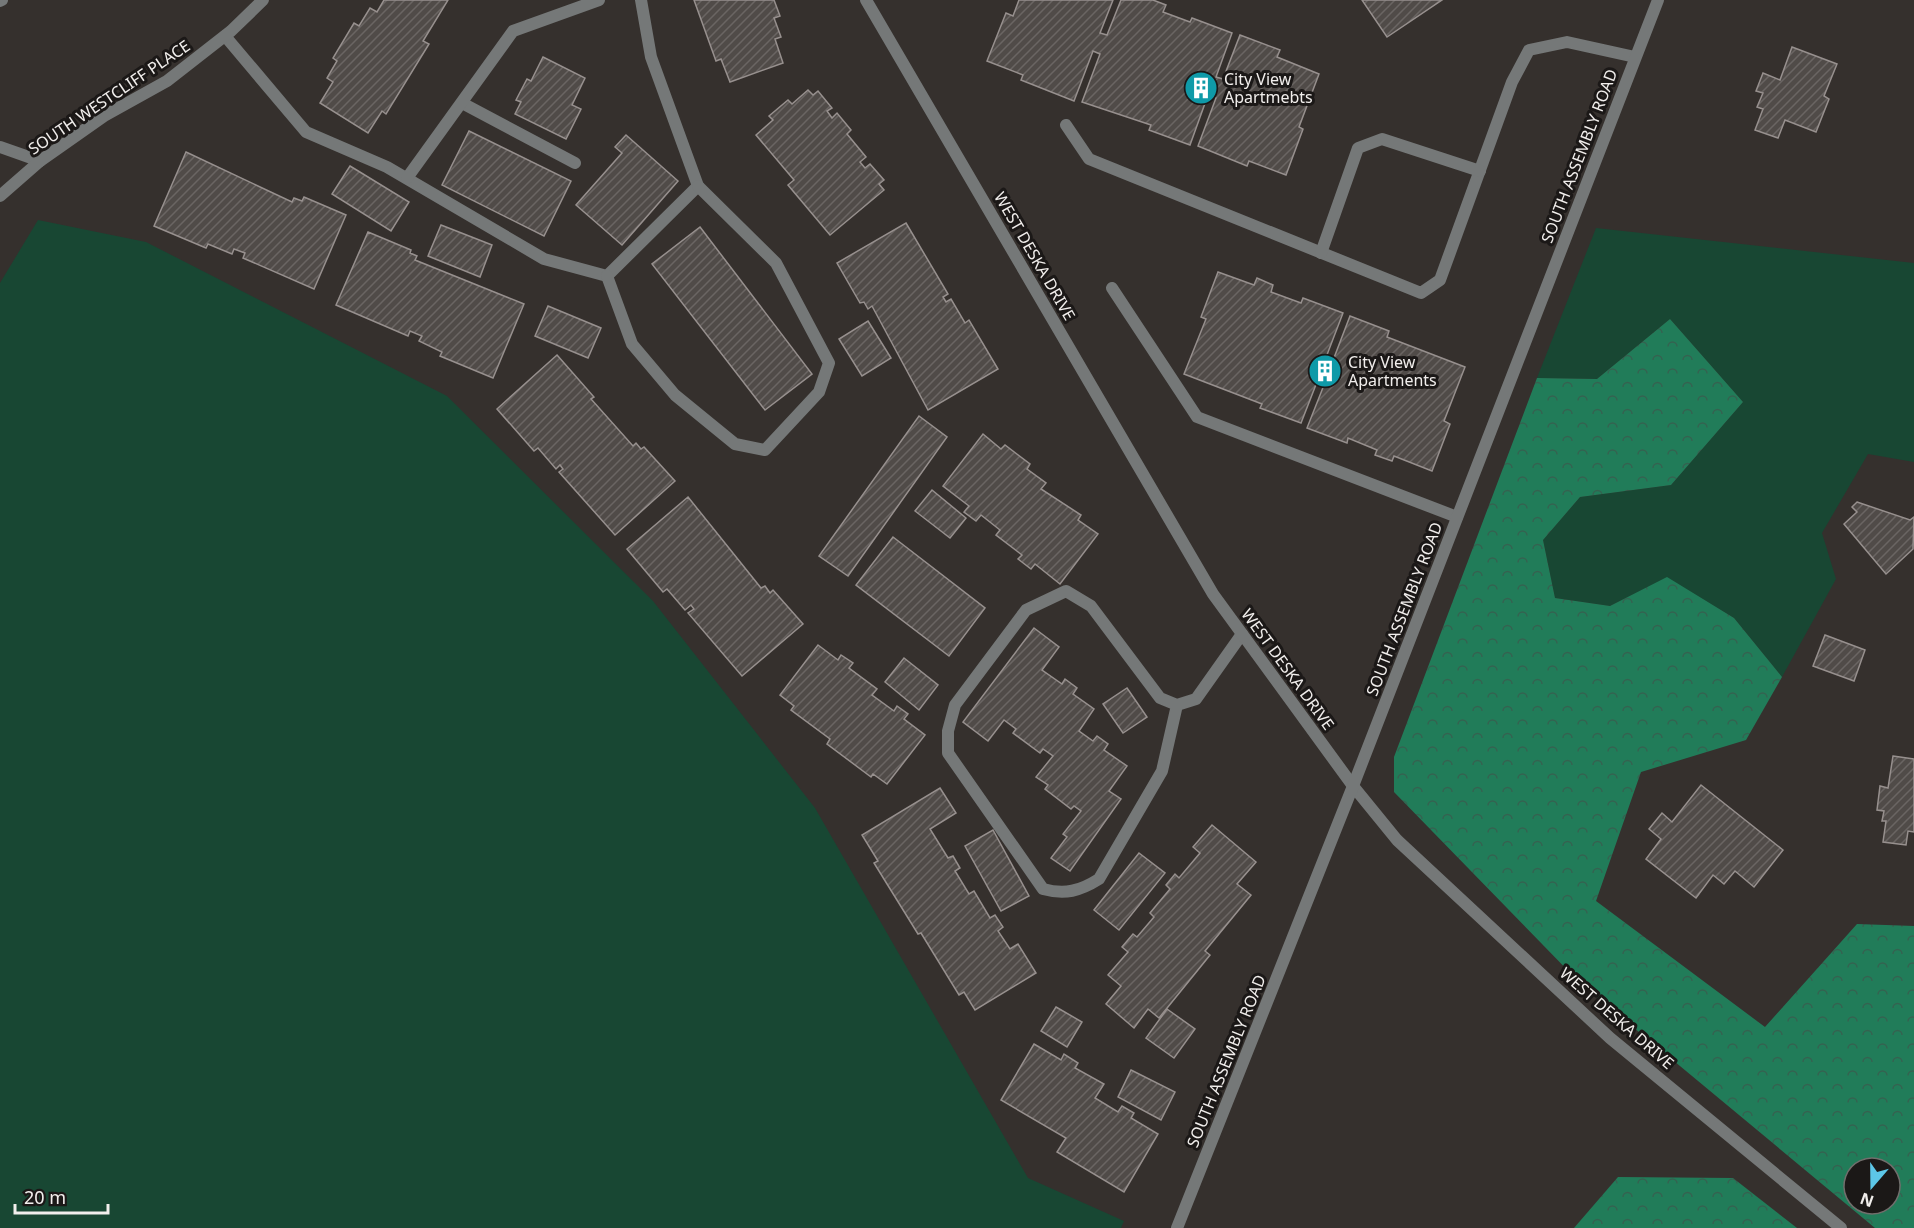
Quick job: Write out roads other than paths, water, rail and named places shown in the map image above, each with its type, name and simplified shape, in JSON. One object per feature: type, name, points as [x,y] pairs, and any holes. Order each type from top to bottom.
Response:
[{"type":"street","name":"SOUTH WESTCLIFF PLACE","points":[[0,196],[40,162],[104,116],[167,81],[225,36],[263,0]]},
{"type":"street","points":[[407,178],[513,31],[600,0]]},
{"type":"street","points":[[607,276],[632,344],[675,394],[735,444],[765,450],[819,392],[829,363],[776,262],[698,186],[651,57],[640,0]]},
{"type":"street","name":"WEST DESKA DRIVE","points":[[866,0],[1213,594],[1353,786],[1397,840],[1610,1038],[1840,1228]]},
{"type":"street","name":"SOUTH ASSEMBLY ROAD","points":[[1177,1228],[1353,786],[1658,0]]},
{"type":"street","points":[[225,36],[306,132],[387,166],[544,259],[607,276]]},
{"type":"street","points":[[1066,125],[1089,159],[1421,293],[1440,280],[1512,82],[1529,50],[1567,42],[1635,57]]},
{"type":"street","points":[[462,103],[576,163]]},
{"type":"street","points":[[1321,253],[1358,148],[1382,139],[1480,171]]},
{"type":"street","points":[[0,147],[40,162]]},
{"type":"street","points":[[607,276],[698,186]]},
{"type":"street","points":[[1112,288],[1197,417],[1457,517]]},
{"type":"street","points":[[1177,705],[1162,771],[1099,879],[1082,890],[1060,894],[1043,889],[948,753],[948,731],[955,705],[1026,610],[1066,591],[1091,606],[1160,698],[1177,705],[1196,699],[1242,634]]},
{"type":"place","name":"City View Apartmebts","points":[[1201,88]]},
{"type":"place","name":"City View Apartments","points":[[1325,371]]}]
